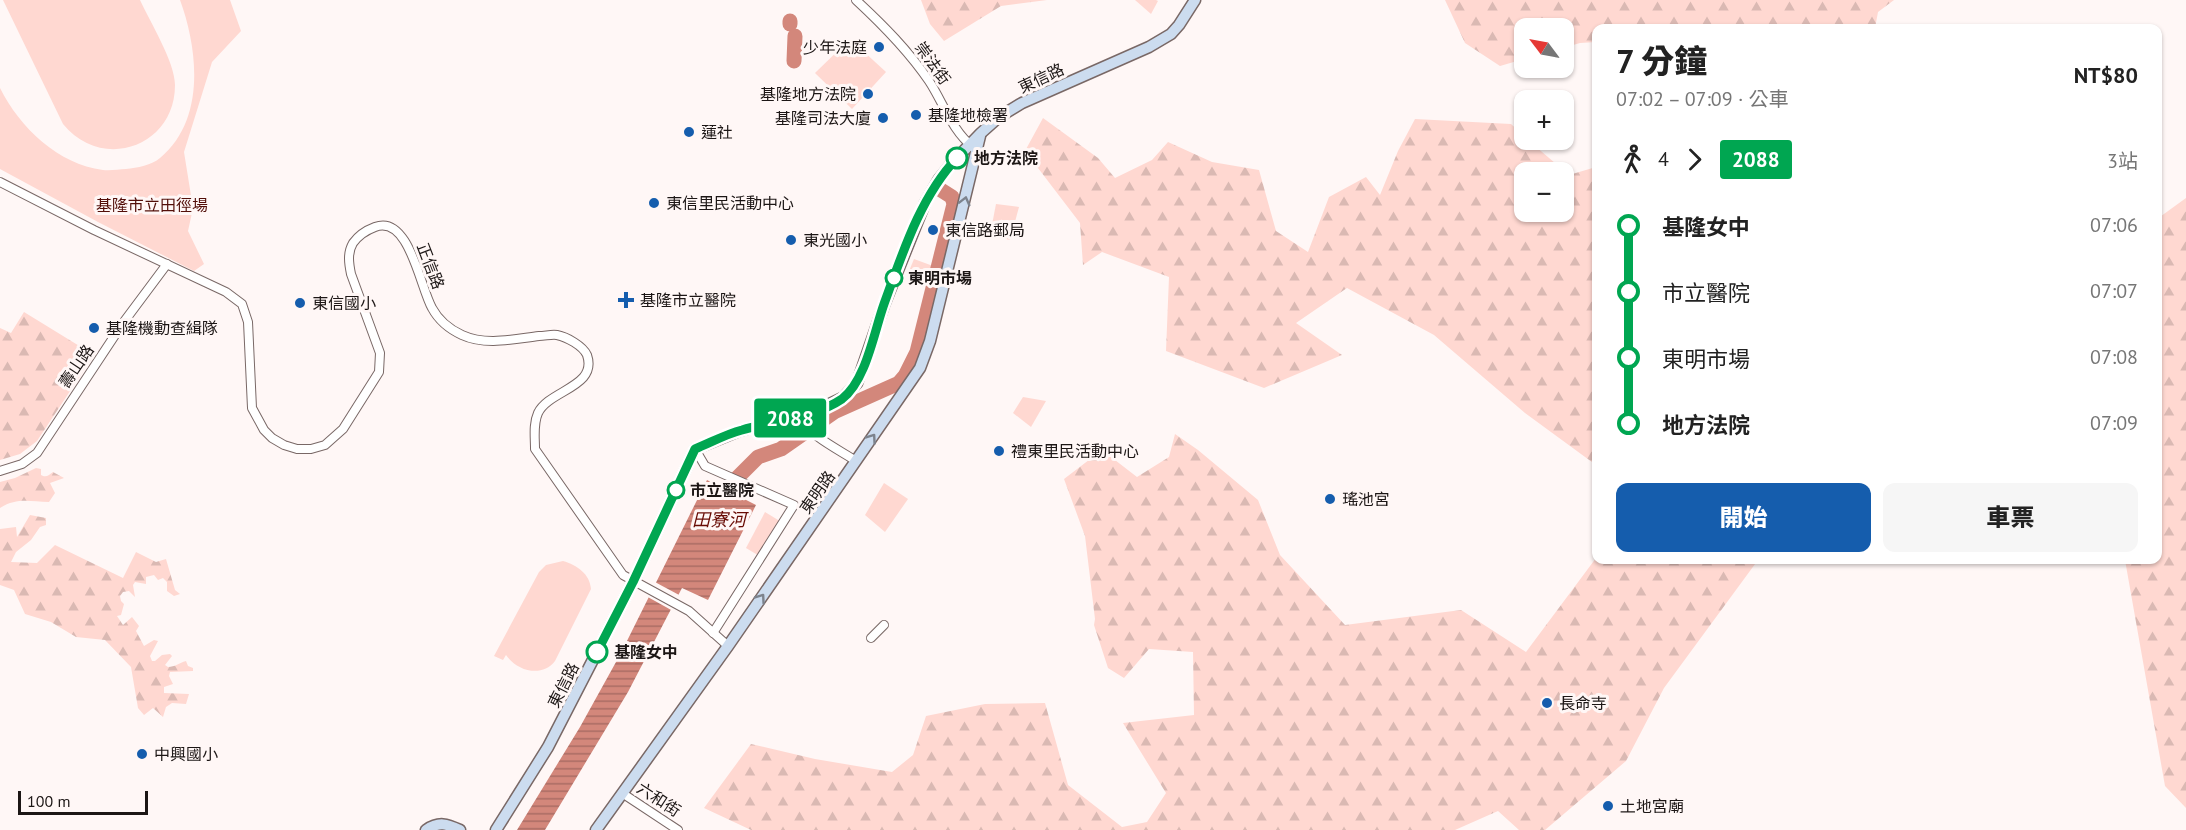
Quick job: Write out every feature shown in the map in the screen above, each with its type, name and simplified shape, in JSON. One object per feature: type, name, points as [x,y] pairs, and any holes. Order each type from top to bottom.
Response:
[{"type":"main road","name":"東信路","points":[[981,133],[999,117],[1022,103],[1149,47],[1171,34],[1195,0]]},
{"type":"main road","name":"東明路","points":[[596,830],[728,646],[920,368],[930,341],[973,147],[981,133]]},
{"type":"main road","points":[[695,449],[739,430],[800,420],[837,402],[857,383],[884,305],[925,203],[939,179],[973,147]]},
{"type":"main road","name":"東信路","points":[[496,830],[548,747],[633,582],[695,449]]},
{"type":"main road","points":[[426,830],[439,824],[447,824],[460,830]]},
{"type":"street","name":"崇法街","points":[[856,0],[904,48],[929,82],[958,131],[973,147]]},
{"type":"street","points":[[0,182],[167,264]]},
{"type":"street","name":"正信路","points":[[167,264],[220,288],[242,304],[248,322],[252,408],[264,430],[272,438],[297,449],[325,445],[334,438],[379,372],[380,352],[351,274],[349,262],[349,251],[354,242],[374,227],[391,226],[403,236],[433,310],[443,323],[454,331],[480,340],[495,341],[557,335],[578,345],[585,351],[588,360],[586,374],[572,387],[550,398],[538,413],[535,426],[535,449],[623,575],[633,582]]},
{"type":"street","name":"壽山路","points":[[0,471],[22,464],[38,453],[123,322],[167,264]]},
{"type":"street","points":[[800,420],[814,434],[856,461]]},
{"type":"street","points":[[695,449],[705,466],[794,505],[713,633]]},
{"type":"street","points":[[633,582],[698,617],[728,646]]},
{"type":"street","points":[[871,638],[884,625]]},
{"type":"street","name":"六和街","points":[[622,793],[678,830]]},
{"type":"green space","points":[[3,0],[140,0],[167,54],[174,76],[172,106],[163,124],[150,137],[134,146],[116,149],[97,147],[79,139],[63,124]]},
{"type":"green space","name":"基隆市立田徑場","points":[[180,0],[230,0],[241,31],[212,62],[184,152],[193,208],[188,231],[204,264],[194,271],[0,169],[0,88],[18,117],[30,130],[42,142],[71,160],[86,166],[109,170],[139,167],[153,163],[160,158],[175,142],[185,124],[194,83],[191,40]]},
{"type":"green space","points":[[921,0],[1047,0],[1001,6],[944,41],[930,24]]},
{"type":"green space","points":[[1135,0],[1156,0],[1158,1],[1151,14]]},
{"type":"green space","points":[[1445,0],[1894,0],[1878,12],[1876,24],[1592,24],[1592,42],[1574,45],[1574,18],[1514,18],[1514,62],[1500,66],[1465,43]]},
{"type":"green space","points":[[850,39],[886,72],[852,109],[815,73]]},
{"type":"green space","points":[[1043,118],[1098,158],[1115,178],[1152,160],[1168,142],[1212,162],[1259,170],[1276,231],[1308,252],[1329,197],[1366,177],[1380,195],[1398,151],[1415,119],[1511,124],[1514,127],[1514,150],[1540,150],[1554,162],[1514,162],[1514,222],[1574,222],[1574,174],[1592,168],[1592,462],[1525,413],[1434,335],[1347,288],[1296,323],[1342,355],[1264,388],[1166,351],[1169,277],[1102,252],[1083,265],[1080,223],[1025,151]]},
{"type":"green space","points":[[2186,198],[2186,808],[2165,786],[2126,564],[2162,564],[2162,215]]},
{"type":"green space","points":[[996,204],[1019,207],[1010,240],[990,235]]},
{"type":"green space","points":[[914,259],[933,266],[927,282],[907,276]]},
{"type":"green space","points":[[24,312],[94,355],[37,441],[20,454],[0,460],[0,328],[11,333]]},
{"type":"green space","points":[[1023,397],[1046,401],[1031,427],[1013,413]]},
{"type":"green space","points":[[1175,434],[1258,500],[1280,555],[1345,625],[1461,610],[1526,652],[1592,563],[1755,564],[1664,688],[1626,761],[1545,830],[1519,830],[1498,811],[1455,830],[751,830],[704,808],[751,744],[815,759],[892,772],[913,755],[926,716],[985,704],[1045,703],[1068,785],[1122,827],[1147,822],[1166,793],[1123,723],[1194,715],[1193,652],[1149,649],[1124,678],[1108,668],[1094,625],[1085,536],[1064,479],[1102,450],[1137,477],[1169,457]]},
{"type":"green space","points":[[36,468],[41,469],[43,476],[53,472],[64,478],[50,483],[55,493],[49,502],[18,501],[0,508],[0,482]]},
{"type":"green space","points":[[884,483],[908,499],[885,532],[865,515]]},
{"type":"green space","points":[[765,512],[783,523],[761,557],[746,548]]},
{"type":"green space","points":[[30,515],[46,518],[46,525],[40,527],[31,540],[16,552],[11,562],[37,563],[55,545],[123,578],[136,552],[156,562],[166,559],[175,590],[180,594],[174,596],[167,591],[167,582],[163,578],[158,580],[154,575],[146,577],[146,584],[135,582],[133,585],[135,597],[129,591],[123,592],[120,596],[124,604],[121,615],[117,616],[123,625],[132,617],[139,626],[136,631],[144,646],[154,640],[158,641],[150,656],[152,661],[162,655],[170,654],[172,656],[165,665],[168,667],[186,661],[188,666],[193,668],[193,671],[170,672],[169,676],[173,684],[164,687],[164,693],[189,694],[186,704],[172,703],[166,707],[163,717],[153,708],[144,715],[138,708],[131,667],[105,640],[76,637],[51,622],[25,614],[14,590],[0,585],[0,529],[16,527],[17,537]]},
{"type":"green space","points":[[563,561],[582,571],[591,589],[555,661],[550,666],[537,671],[516,665],[506,655],[503,660],[494,656],[539,572],[546,565]]},
{"type":"water","name":"田寮河","points":[[707,480],[756,505],[708,600],[682,588],[628,692],[545,830],[517,830],[580,727],[621,653]]},
{"type":"pier","points":[[653,581],[681,596],[673,611],[646,596]]},
{"type":"waterway","name":"田寮河","points":[[794,61],[795,36]]},
{"type":"waterway","name":"田寮河","points":[[737,478],[758,457],[781,449],[834,412],[899,383],[905,376],[917,352],[954,204],[952,197],[941,190]]},
{"type":"bus line","name":"2088","points":[[597,652],[633,582],[695,449],[739,430],[827,407],[852,390],[857,383],[884,305],[925,203],[939,179],[957,158]]},
{"type":"place","name":"少年法庭","points":[[879,47]]},
{"type":"place","name":"基隆地方法院","points":[[868,94]]},
{"type":"place","name":"基隆地檢署","points":[[916,115]]},
{"type":"place","name":"基隆司法大廈","points":[[883,118]]},
{"type":"place","name":"蓮社","points":[[689,132]]},
{"type":"place","name":"地方法院","points":[[957,158]]},
{"type":"place","name":"東信里民活動中心","points":[[654,203]]},
{"type":"place","name":"東信路郵局","points":[[933,230]]},
{"type":"place","name":"東光國小","points":[[791,240]]},
{"type":"place","name":"東明市場","points":[[894,278]]},
{"type":"place","name":"基隆市立醫院","points":[[626,300]]},
{"type":"place","name":"東信國小","points":[[300,303]]},
{"type":"place","name":"基隆機動查緝隊","points":[[94,328]]},
{"type":"place","name":"禮東里民活動中心","points":[[999,451]]},
{"type":"place","name":"市立醫院","points":[[676,490]]},
{"type":"place","name":"瑤池宮","points":[[1330,499]]},
{"type":"place","name":"基隆女中","points":[[597,652]]},
{"type":"place","name":"長命寺","points":[[1547,703]]},
{"type":"place","name":"中興國小","points":[[142,754]]},
{"type":"place","name":"土地宮廟","points":[[1608,806]]}]
